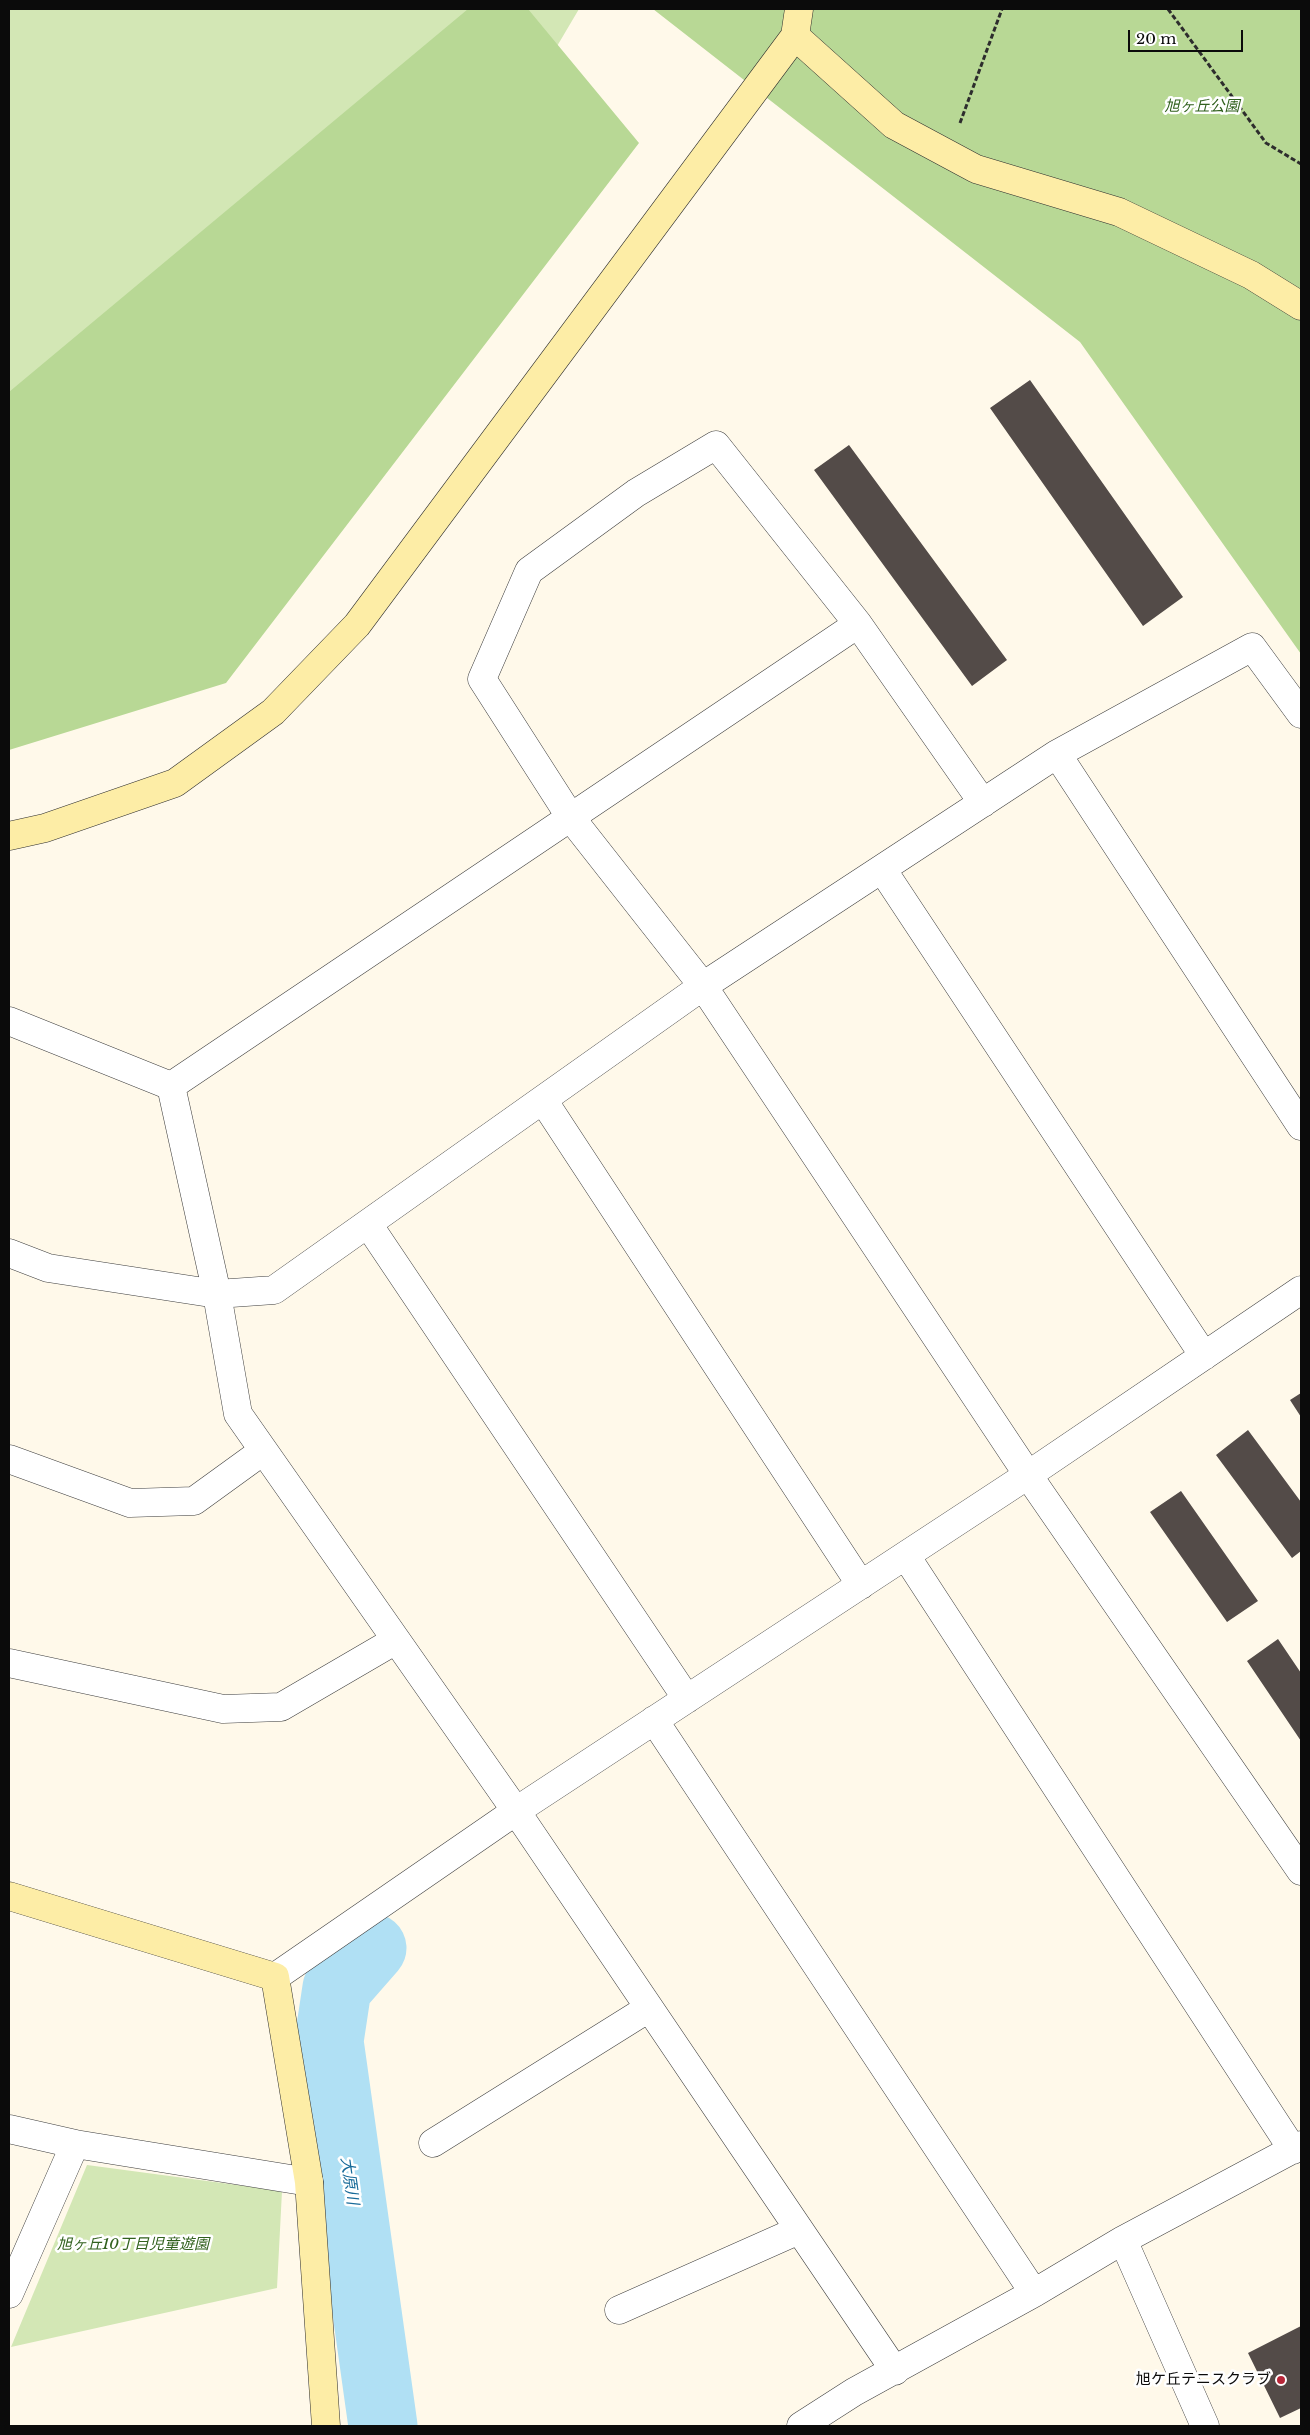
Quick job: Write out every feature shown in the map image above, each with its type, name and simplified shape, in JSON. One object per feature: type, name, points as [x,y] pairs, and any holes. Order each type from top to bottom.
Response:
[{"type":"street","points":[[9,836],[45,828],[175,783],[273,712],[357,625],[795,36],[799,9]]},
{"type":"street","points":[[795,36],[894,125],[976,169],[1119,212],[1251,275],[1301,306]]},
{"type":"street","points":[[983,803],[858,624],[716,445],[636,493],[530,571],[482,679],[571,818],[703,986],[1028,1474],[1301,1871]]},
{"type":"street","points":[[172,1086],[858,624]]},
{"type":"street","points":[[9,1253],[48,1268],[217,1294],[274,1290],[703,986],[1057,754],[1252,647],[1301,714]]},
{"type":"street","points":[[1057,754],[1301,1126]]},
{"type":"street","points":[[882,869],[1204,1356]]},
{"type":"street","points":[[9,1021],[172,1086]]},
{"type":"street","points":[[172,1086],[217,1294],[238,1414],[516,1811],[894,2371]]},
{"type":"street","points":[[543,1100],[862,1585]]},
{"type":"street","points":[[368,1224],[687,1699]]},
{"type":"street","points":[[275,1977],[516,1811],[906,1556],[1301,1290]]},
{"type":"street","points":[[9,1460],[130,1503],[194,1502],[263,1451]]},
{"type":"street","points":[[801,2426],[854,2392],[1034,2293],[1123,2240],[1297,2147],[906,1556]]},
{"type":"street","points":[[9,1663],[224,1708],[281,1707],[396,1640]]},
{"type":"street","points":[[654,1720],[1034,2293]]},
{"type":"street","points":[[9,1896],[275,1977]]},
{"type":"street","points":[[275,1977],[309,2182],[326,2426]]},
{"type":"street","points":[[433,2142],[649,2008]]},
{"type":"street","points":[[9,2129],[75,2144],[309,2182]]},
{"type":"street","points":[[9,2294],[75,2144]]},
{"type":"street","points":[[618,2310],[799,2230]]},
{"type":"street","points":[[1123,2240],[1206,2426]]},
{"type":"path","points":[[949,154],[1002,9]]},
{"type":"path","points":[[1168,9],[1266,143],[1301,164]]},
{"type":"green space","points":[[9,9],[579,9],[248,569],[9,703]]},
{"type":"green space","points":[[468,9],[528,9],[639,143],[226,683],[9,750],[9,392]]},
{"type":"green space","name":"旭ヶ丘公園","points":[[653,9],[1301,9],[1301,654],[1080,342]]},
{"type":"green space","name":"旭ヶ丘10丁目児童遊園","points":[[87,2165],[282,2191],[277,2288],[11,2347]]},
{"type":"building","points":[[1030,380],[1183,597],[1143,626],[990,408]]},
{"type":"building","points":[[849,445],[1007,660],[972,686],[814,470]]},
{"type":"building","points":[[1301,1393],[1301,1417],[1290,1400]]},
{"type":"building","points":[[1248,1430],[1301,1502],[1301,1551],[1292,1558],[1216,1455]]},
{"type":"building","points":[[1181,1491],[1258,1601],[1227,1622],[1150,1512]]},
{"type":"building","points":[[1278,1639],[1301,1673],[1301,1741],[1247,1661]]},
{"type":"building","name":"旭ケ丘テニスクラブ","points":[[1301,2326],[1301,2408],[1280,2418],[1248,2353]]},
{"type":"waterway","name":"大原川","points":[[372,1948],[337,1988],[329,2041],[383,2426]]},
{"type":"place","name":"旭ケ丘テニスクラブ","points":[[1281,2380]]}]
